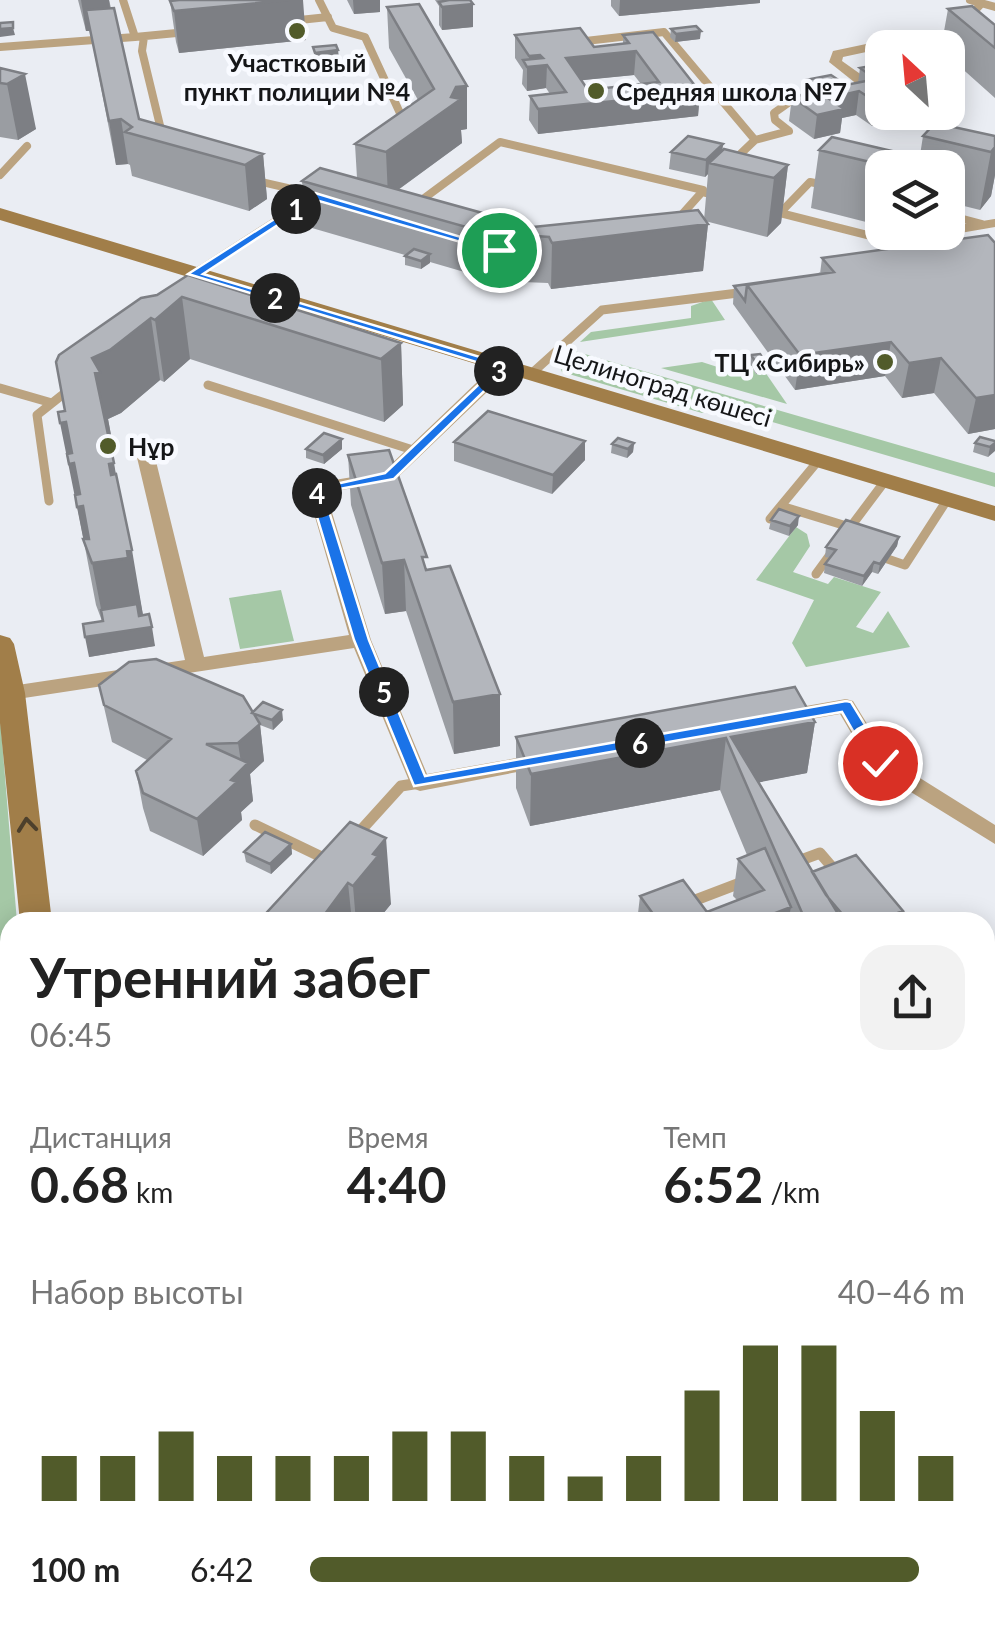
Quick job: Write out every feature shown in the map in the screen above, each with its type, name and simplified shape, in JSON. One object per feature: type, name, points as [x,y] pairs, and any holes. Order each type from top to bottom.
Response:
[{"type":"street","points":[[865,48],[838,54],[834,62],[865,84]]},
{"type":"street","name":"Целиноград көшесі","points":[[0,217],[203,282],[504,366],[995,514]]},
{"type":"street","points":[[504,366],[389,476],[316,490],[362,640],[420,782],[568,756]]},
{"type":"street","points":[[144,449],[196,665]]},
{"type":"street","points":[[12,693],[362,640]]},
{"type":"street","points":[[0,644],[12,693],[35,912]]},
{"type":"street","points":[[753,723],[846,706],[880,763],[995,836]]},
{"type":"lane","points":[[123,0],[140,37],[168,157]]},
{"type":"lane","points":[[319,0],[333,28],[366,37],[405,124],[414,132]]},
{"type":"lane","points":[[970,0],[995,7]]},
{"type":"lane","points":[[970,32],[961,25],[981,4]]},
{"type":"lane","points":[[272,23],[328,18]]},
{"type":"lane","points":[[0,46],[196,31]]},
{"type":"lane","points":[[573,42],[664,32],[755,140]]},
{"type":"lane","points":[[848,90],[865,87]]},
{"type":"lane","points":[[718,176],[755,140],[790,131],[776,120],[774,113],[791,101],[810,97]]},
{"type":"lane","points":[[400,216],[500,142],[733,200]]},
{"type":"lane","points":[[0,175],[27,146]]},
{"type":"lane","points":[[242,176],[328,201]]},
{"type":"lane","points":[[780,212],[810,182],[828,186]]},
{"type":"lane","points":[[671,226],[704,190]]},
{"type":"lane","points":[[203,282],[315,196],[332,191]]},
{"type":"lane","points":[[764,208],[865,234]]},
{"type":"lane","points":[[965,219],[991,224]]},
{"type":"lane","points":[[965,228],[991,224]]},
{"type":"lane","points":[[531,374],[602,310],[763,290]]},
{"type":"lane","points":[[49,500],[37,414],[80,382]]},
{"type":"lane","points":[[208,385],[413,450]]},
{"type":"lane","points":[[0,388],[52,403]]},
{"type":"lane","points":[[770,519],[818,460]]},
{"type":"lane","points":[[816,574],[885,480]]},
{"type":"lane","points":[[872,554],[905,564],[948,500]]},
{"type":"lane","points":[[781,506],[867,533]]},
{"type":"lane","points":[[899,543],[915,548]]},
{"type":"lane","points":[[838,544],[855,549]]},
{"type":"lane","points":[[255,825],[329,866],[401,786],[420,782]]},
{"type":"lane","points":[[783,867],[820,853],[844,881]]},
{"type":"lane","points":[[672,909],[764,874]]},
{"type":"green space","points":[[711,299],[725,320],[580,342],[591,332],[691,318],[691,306]]},
{"type":"green space","points":[[571,350],[995,473],[995,487],[721,407],[702,413],[562,372],[558,362]]},
{"type":"green space","points":[[702,362],[736,373],[750,364],[756,374],[765,372],[787,404],[661,368]]},
{"type":"green space","points":[[796,527],[807,534],[810,546],[793,572],[828,584],[834,577],[881,592],[856,627],[873,633],[888,611],[910,647],[806,667],[792,643],[814,600],[756,580]]},
{"type":"green space","points":[[281,590],[294,641],[240,649],[229,598]]},
{"type":"green space","points":[[0,716],[16,912],[0,912]]},
{"type":"building","points":[[289,0],[174,11],[170,1]]},
{"type":"building","points":[[470,0],[473,4],[442,7],[439,2]]},
{"type":"building","points":[[419,4],[467,86],[456,87],[451,97],[461,99],[386,152],[355,144],[434,89],[387,7]]},
{"type":"building","points":[[972,6],[995,25],[995,48],[948,9]]},
{"type":"building","points":[[114,8],[139,119],[263,154],[245,165],[125,132],[132,127],[121,119],[109,121],[86,10]]},
{"type":"building","points":[[13,22],[13,28],[0,29],[0,23]]},
{"type":"building","points":[[696,26],[701,31],[676,34],[671,29]]},
{"type":"building","points":[[580,28],[594,47],[629,43],[623,35],[653,32],[700,92],[538,109],[530,96],[566,92],[547,65],[527,67],[523,60],[543,58],[529,56],[515,35]],"holes":[[[636,51],[659,82],[588,90],[566,58]]]},
{"type":"building","points":[[336,45],[338,50],[315,53],[313,47]]},
{"type":"building","points":[[0,68],[25,74],[7,84],[0,83]]},
{"type":"building","points":[[831,75],[846,85],[865,81],[865,95],[859,91],[828,98],[844,109],[817,115],[792,97],[821,91],[806,80]]},
{"type":"building","points":[[929,130],[965,130],[995,136],[995,147],[991,152],[923,136]]},
{"type":"building","points":[[688,136],[723,144],[706,160],[671,152]]},
{"type":"building","points":[[832,137],[887,150],[865,150],[865,161],[819,150]]},
{"type":"building","points":[[724,149],[788,165],[774,178],[709,163]]},
{"type":"building","points":[[320,168],[533,227],[698,210],[708,224],[552,243],[549,237],[523,235],[516,241],[302,181]]},
{"type":"building","name":"ТЦ «Сибирь»","points":[[988,235],[995,243],[995,395],[976,398],[941,358],[909,363],[891,342],[800,355],[747,285],[834,272],[822,258],[880,250],[965,250],[965,238]]},
{"type":"building","points":[[414,249],[430,254],[421,261],[405,256]]},
{"type":"building","points":[[820,274],[747,285],[745,301],[734,286]]},
{"type":"building","points":[[188,275],[401,343],[381,359],[182,297],[155,320],[151,318],[110,350],[92,358],[100,372],[95,373],[114,463],[109,464],[111,475],[116,474],[132,550],[127,551],[128,558],[92,563],[83,539],[89,539],[83,506],[77,507],[75,495],[80,494],[74,463],[69,464],[67,454],[72,453],[66,422],[60,423],[58,412],[65,411],[56,362],[59,355],[141,298],[157,295]]},
{"type":"building","points":[[760,354],[766,363],[757,364],[751,355]]},
{"type":"building","points":[[488,411],[585,441],[553,475],[454,442]]},
{"type":"building","points":[[324,433],[342,439],[323,455],[306,449]]},
{"type":"building","points":[[980,437],[995,443],[990,447],[975,443]]},
{"type":"building","points":[[618,438],[634,443],[628,449],[612,444]]},
{"type":"building","points":[[389,450],[427,557],[422,557],[426,570],[450,566],[500,694],[453,702],[404,560],[382,563],[348,455]]},
{"type":"building","points":[[779,509],[799,516],[790,526],[771,520]]},
{"type":"building","points":[[846,520],[899,537],[880,564],[874,562],[864,576],[825,564],[836,550],[826,547]]},
{"type":"building","points":[[137,604],[139,616],[149,614],[152,627],[85,637],[83,624],[103,621],[101,610]]},
{"type":"building","points":[[156,659],[243,696],[260,724],[238,743],[206,744],[248,763],[231,780],[237,782],[197,819],[143,793],[136,771],[171,739],[104,705],[99,685],[129,662]]},
{"type":"building","points":[[795,687],[815,722],[731,737],[837,912],[802,912],[726,738],[531,774],[516,737]]},
{"type":"building","points":[[263,702],[282,710],[272,720],[252,713]]},
{"type":"building","points":[[350,822],[386,838],[373,854],[378,856],[353,886],[348,883],[326,912],[267,912]]},
{"type":"building","points":[[265,832],[291,844],[270,864],[244,852]]},
{"type":"building","points":[[765,848],[791,907],[778,912],[707,912],[764,890],[738,859]]},
{"type":"building","points":[[856,855],[903,911],[840,912],[812,872]]},
{"type":"building","points":[[683,880],[707,912],[652,912],[640,896]]},
{"type":"place","name":"Участковый пункт полиции №4","points":[[297,31]]},
{"type":"place","name":"Средняя школа №7","points":[[596,91]]},
{"type":"place","name":"ТЦ «Сибирь»","points":[[885,362]]},
{"type":"place","name":"Нұр","points":[[108,446]]},
{"type":"route","points":[[499,250],[315,196],[194,274],[504,366],[389,476],[316,490],[362,640],[420,782],[846,706],[880,763]]}]
